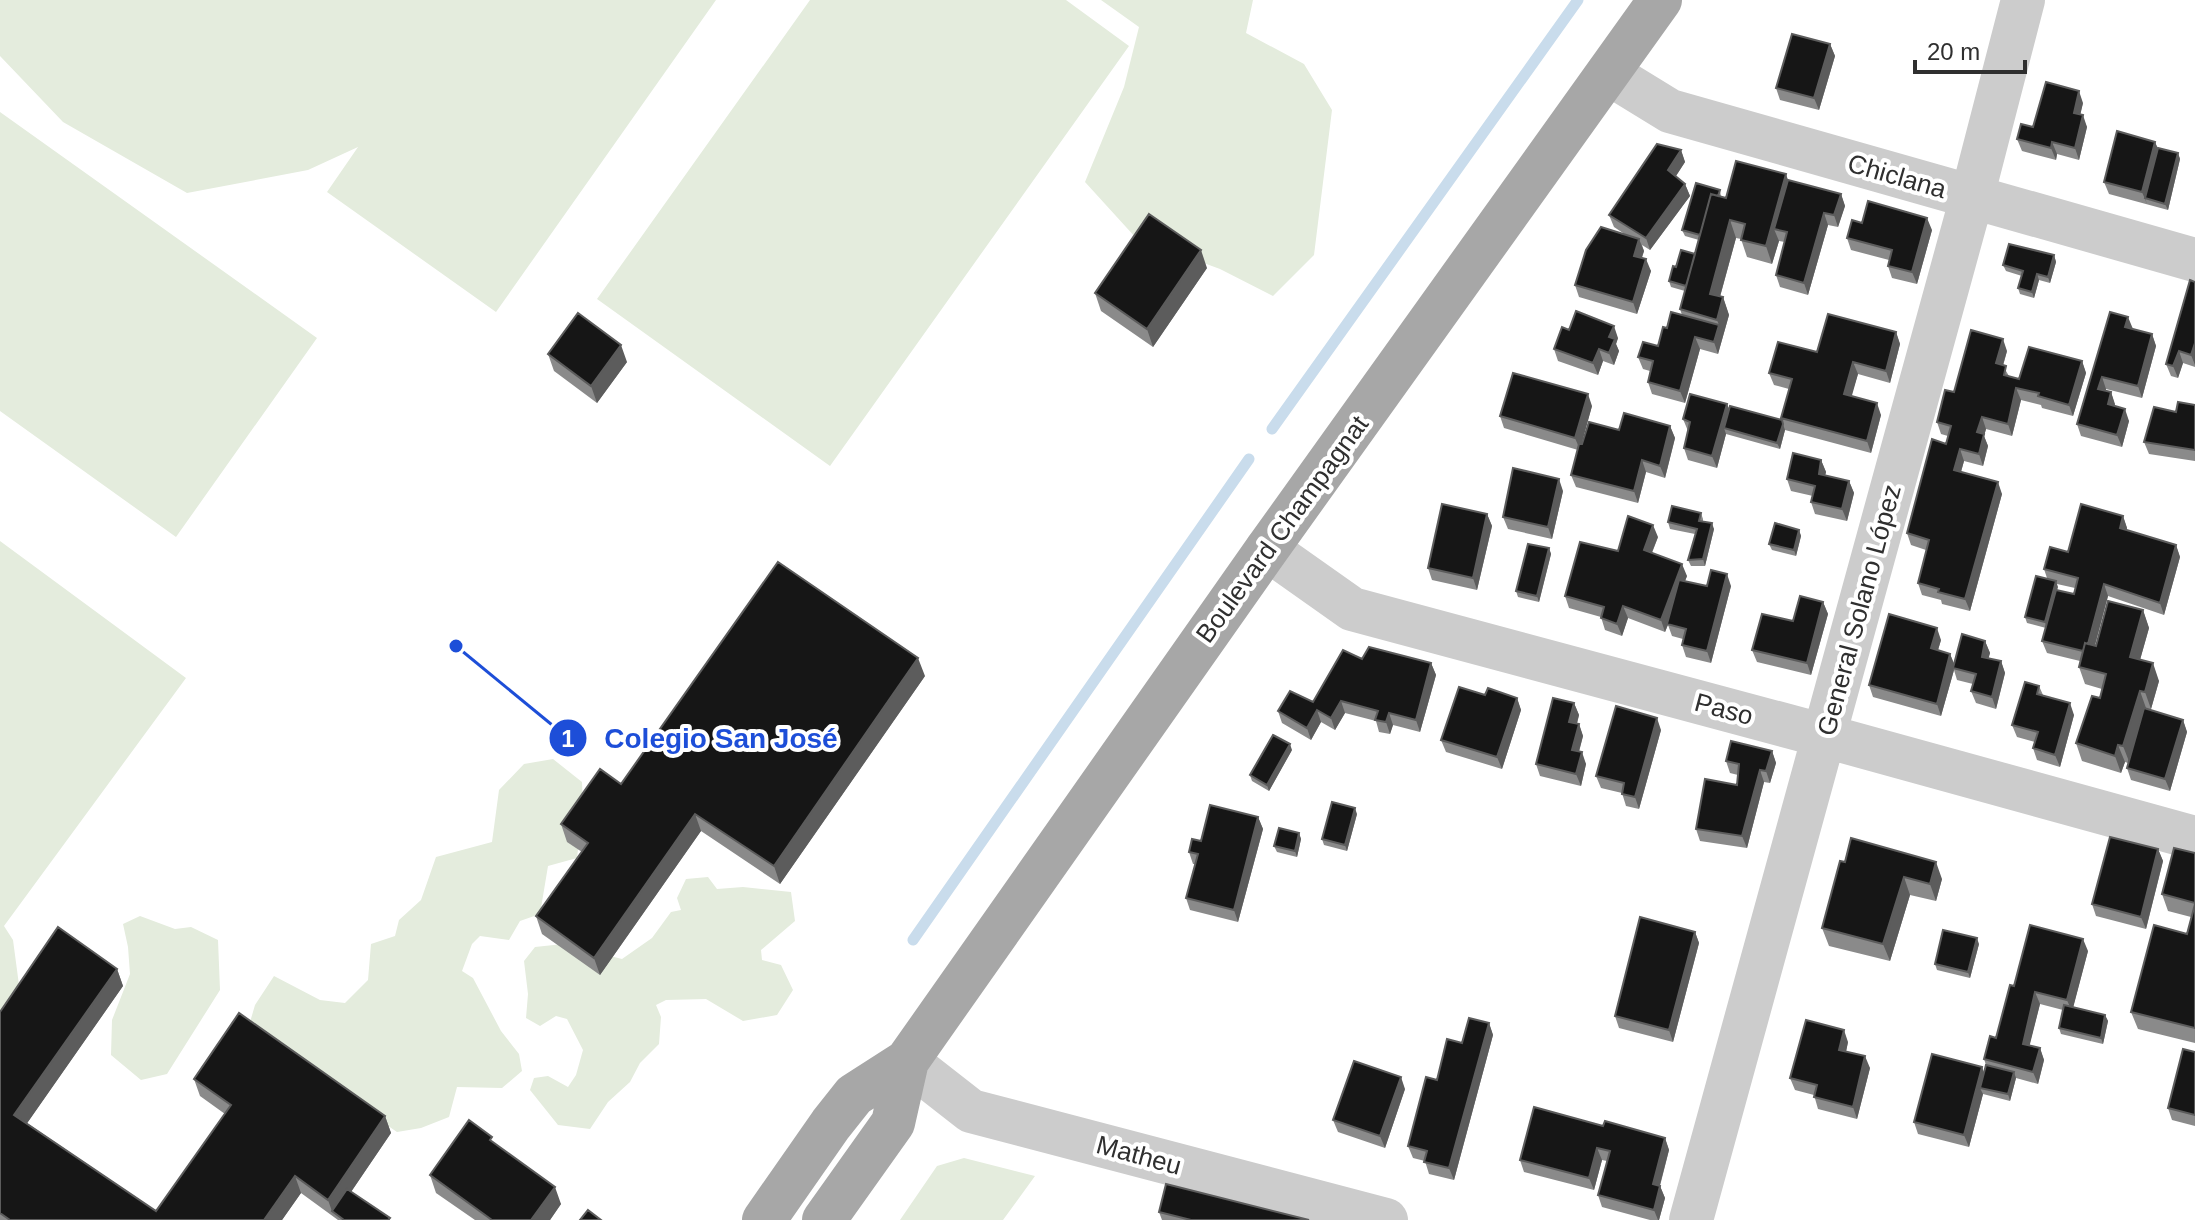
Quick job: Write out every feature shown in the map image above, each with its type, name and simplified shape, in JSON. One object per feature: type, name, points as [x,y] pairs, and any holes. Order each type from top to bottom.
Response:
[{"type":"main road","name":"Boulevard Champagnat","points":[[764,1220],[854,1095],[907,1061],[1267,549],[1660,0]]},
{"type":"main road","name":"Boulevard Champagnat","points":[[824,1220],[893,1123],[907,1061]]},
{"type":"street","name":"General Solano López","points":[[1691,1220],[1972,197],[2023,0]]},
{"type":"street","name":"Chiclana","points":[[1608,73],[1670,111],[2195,260]]},
{"type":"street","name":"Paso","points":[[1267,549],[1352,609],[2195,838]]},
{"type":"street","name":"Matheu","points":[[907,1061],[971,1111],[1386,1220]]},
{"type":"green space","points":[[0,0],[716,0],[496,312],[327,192],[358,147],[308,170],[187,193],[63,122],[0,56]]},
{"type":"green space","points":[[810,0],[1066,0],[1129,46],[830,466],[597,299]]},
{"type":"green space","points":[[1101,0],[1253,0],[1246,33],[1304,64],[1332,110],[1314,255],[1273,296],[1220,269],[1136,238],[1085,182],[1124,87],[1139,27]]},
{"type":"green space","points":[[0,112],[317,338],[176,537],[0,411]]},
{"type":"green space","points":[[0,541],[186,678],[4,926],[13,940],[19,985],[0,1033]]},
{"type":"green space","points":[[553,759],[582,782],[583,807],[577,858],[548,866],[540,914],[520,921],[509,940],[480,936],[472,944],[462,971],[473,978],[501,1031],[519,1054],[522,1071],[502,1088],[457,1087],[449,1117],[421,1128],[397,1132],[248,1029],[255,1005],[274,976],[320,1000],[345,1003],[368,980],[371,944],[395,936],[399,920],[421,900],[436,857],[492,842],[499,790],[524,764]]},
{"type":"green space","points":[[708,877],[717,889],[743,887],[791,892],[795,921],[761,950],[762,960],[781,965],[793,990],[777,1015],[743,1021],[706,999],[666,1000],[656,1005],[661,1017],[659,1044],[640,1063],[630,1082],[608,1102],[590,1129],[558,1125],[530,1090],[534,1078],[548,1076],[568,1087],[576,1075],[583,1050],[567,1019],[556,1016],[540,1026],[526,1018],[528,994],[524,961],[535,947],[563,944],[622,959],[652,938],[671,912],[681,910],[677,898],[686,879]]},
{"type":"green space","points":[[140,916],[175,929],[191,927],[218,940],[220,990],[167,1074],[141,1080],[111,1055],[112,1020],[130,974],[123,924]]},
{"type":"green space","points":[[964,1158],[1035,1176],[1003,1220],[900,1220],[937,1166]]},
{"type":"building","points":[[1792,34],[1830,44],[1814,98],[1776,88]]},
{"type":"building","points":[[2046,82],[2079,91],[2074,113],[2083,115],[2075,148],[2052,142],[2051,148],[2017,139],[2021,124],[2033,127]]},
{"type":"building","points":[[2117,131],[2155,142],[2142,192],[2104,182]]},
{"type":"building","points":[[1657,144],[1681,150],[1668,170],[1685,184],[1646,238],[1609,215]]},
{"type":"building","points":[[2158,148],[2178,153],[2165,204],[2145,198]]},
{"type":"building","points":[[1736,161],[1786,174],[1766,246],[1741,240],[1745,224],[1730,220],[1710,294],[1723,297],[1717,320],[1680,309],[1711,194],[1726,198]]},
{"type":"building","points":[[1788,180],[1841,194],[1834,215],[1824,213],[1804,283],[1776,275],[1787,232],[1774,229]]},
{"type":"building","points":[[1696,183],[1720,190],[1718,196],[1711,194],[1700,235],[1682,230]]},
{"type":"building","points":[[1868,201],[1927,218],[1912,272],[1888,266],[1892,250],[1847,238],[1852,220],[1862,223]]},
{"type":"building","points":[[1149,214],[1201,250],[1147,329],[1095,293]]},
{"type":"building","points":[[1601,227],[1639,239],[1634,256],[1646,259],[1633,302],[1575,285],[1586,250]]},
{"type":"building","points":[[2009,244],[2054,255],[2048,277],[2037,274],[2032,292],[2018,288],[2023,271],[2003,265]]},
{"type":"building","points":[[1681,250],[1695,254],[1686,286],[1669,281]]},
{"type":"building","points":[[2190,280],[2195,282],[2195,343],[2191,355],[2179,351],[2173,366],[2166,364]]},
{"type":"building","points":[[1576,311],[1614,326],[1609,337],[1615,339],[1609,353],[1599,349],[1593,363],[1554,349],[1562,327],[1569,330]]},
{"type":"building","points":[[1671,312],[1719,325],[1714,342],[1695,337],[1680,391],[1648,382],[1653,361],[1638,357],[1643,342],[1658,346]]},
{"type":"building","points":[[2110,312],[2128,317],[2125,327],[2152,334],[2138,386],[2102,377],[2098,389],[2111,392],[2108,404],[2125,409],[2117,435],[2077,424]]},
{"type":"building","points":[[578,313],[621,345],[591,386],[548,354]]},
{"type":"building","points":[[1828,314],[1896,332],[1886,371],[1853,362],[1844,394],[1877,403],[1867,441],[1781,418],[1792,379],[1769,373],[1778,342],[1817,352]]},
{"type":"building","points":[[1971,330],[2003,339],[1996,363],[2006,366],[2004,375],[2019,379],[2029,347],[2082,361],[2069,405],[2016,388],[2008,424],[1982,417],[1977,432],[1984,434],[1979,454],[1960,449],[1954,470],[1998,482],[1965,599],[1918,583],[1929,540],[1907,533],[1932,439],[1946,444],[1951,426],[1937,422],[1945,390],[1954,392]]},
{"type":"building","points":[[1513,373],[1588,394],[1575,438],[1500,416]]},
{"type":"building","points":[[1690,394],[1727,404],[1712,456],[1684,448],[1690,422],[1683,419]]},
{"type":"building","points":[[2178,402],[2195,405],[2195,450],[2144,442],[2154,407],[2176,412]]},
{"type":"building","points":[[1730,406],[1782,420],[1777,443],[1724,428]]},
{"type":"building","points":[[1624,413],[1670,426],[1660,466],[1642,460],[1634,491],[1571,475],[1589,422],[1619,430]]},
{"type":"building","points":[[1793,453],[1821,460],[1819,474],[1849,481],[1842,509],[1811,502],[1815,486],[1787,479]]},
{"type":"building","points":[[1513,468],[1559,479],[1548,527],[1503,517]]},
{"type":"building","points":[[1442,504],[1487,514],[1473,578],[1428,568]]},
{"type":"building","points":[[2081,504],[2123,516],[2120,528],[2176,545],[2160,603],[2104,584],[2088,644],[2085,643],[2083,651],[2042,641],[2056,590],[2074,594],[2078,578],[2044,569],[2050,547],[2068,552]]},
{"type":"building","points":[[1672,506],[1701,513],[1699,521],[1712,523],[1703,559],[1688,560],[1697,529],[1668,522]]},
{"type":"building","points":[[1628,516],[1653,525],[1644,550],[1682,564],[1661,620],[1623,606],[1617,624],[1601,618],[1604,607],[1565,596],[1580,542],[1618,551]]},
{"type":"building","points":[[1775,523],[1799,530],[1794,550],[1769,544]]},
{"type":"building","points":[[1528,544],[1549,548],[1537,596],[1516,591]]},
{"type":"building","points":[[778,562],[918,658],[774,866],[695,814],[594,958],[536,916],[588,843],[561,824],[600,769],[621,784]]},
{"type":"building","points":[[1711,570],[1727,574],[1707,651],[1682,645],[1686,629],[1667,624],[1679,580],[1707,586]]},
{"type":"building","points":[[2036,576],[2056,581],[2045,622],[2025,617]]},
{"type":"building","points":[[1800,596],[1823,602],[1807,663],[1752,650],[1762,614],[1793,621]]},
{"type":"building","points":[[2108,601],[2143,610],[2130,657],[2153,663],[2145,692],[2140,691],[2123,746],[2118,745],[2115,756],[2076,743],[2092,696],[2100,698],[2106,674],[2079,667],[2085,643],[2096,646]]},
{"type":"building","points":[[1889,614],[1937,628],[1931,648],[1950,654],[1937,704],[1869,685]]},
{"type":"building","points":[[1962,634],[1985,641],[1982,657],[2001,661],[1992,697],[1971,691],[1976,674],[1953,668]]},
{"type":"building","points":[[1369,647],[1431,663],[1416,720],[1389,713],[1386,722],[1375,720],[1378,711],[1341,701],[1331,718],[1317,710],[1307,728],[1278,711],[1290,691],[1313,702],[1343,650],[1362,659]]},
{"type":"building","points":[[2025,682],[2039,686],[2037,694],[2070,703],[2055,755],[2033,748],[2038,732],[2012,725]]},
{"type":"building","points":[[1459,687],[1485,695],[1488,688],[1517,698],[1497,757],[1441,740]]},
{"type":"building","points":[[1553,698],[1574,703],[1569,722],[1579,724],[1572,750],[1582,752],[1576,774],[1536,764]]},
{"type":"building","points":[[1616,706],[1657,718],[1635,797],[1622,794],[1624,783],[1596,776]]},
{"type":"building","points":[[2144,708],[2183,720],[2165,779],[2127,768]]},
{"type":"building","points":[[1273,735],[1290,744],[1267,785],[1250,775]]},
{"type":"building","points":[[1731,741],[1772,751],[1766,771],[1760,770],[1742,836],[1696,829],[1705,779],[1737,785],[1739,764],[1726,761]]},
{"type":"building","points":[[1332,802],[1355,808],[1345,845],[1322,839]]},
{"type":"building","points":[[1210,805],[1258,817],[1234,910],[1186,898],[1198,854],[1189,852],[1192,839],[1201,841]]},
{"type":"building","points":[[1279,828],[1299,833],[1295,851],[1274,846]]},
{"type":"building","points":[[2110,837],[2158,849],[2141,917],[2092,904]]},
{"type":"building","points":[[1851,838],[1936,862],[1930,884],[1904,877],[1883,944],[1822,928],[1840,861],[1845,862]]},
{"type":"building","points":[[2174,848],[2195,853],[2195,903],[2162,894]]},
{"type":"building","points":[[2195,904],[2195,1028],[2131,1012],[2154,925],[2187,934]]},
{"type":"building","points":[[1640,917],[1695,932],[1669,1030],[1615,1016]]},
{"type":"building","points":[[2030,925],[2083,939],[2067,1000],[2035,992],[2023,1044],[2040,1048],[2033,1072],[1984,1059],[1990,1036],[1996,1038],[2010,985],[2014,986]]},
{"type":"building","points":[[58,927],[117,969],[14,1115],[156,1211],[231,1105],[194,1079],[239,1013],[385,1116],[328,1200],[295,1176],[264,1220],[10,1220],[0,1213],[0,1012]]},
{"type":"building","points":[[1943,930],[1977,938],[1968,972],[1935,964]]},
{"type":"building","points":[[2064,1005],[2105,1015],[2101,1038],[2059,1028]]},
{"type":"building","points":[[1469,1018],[1489,1023],[1449,1168],[1424,1162],[1427,1151],[1408,1146],[1426,1077],[1437,1080],[1447,1039],[1462,1043]]},
{"type":"building","points":[[1806,1020],[1844,1030],[1839,1050],[1865,1056],[1853,1107],[1814,1097],[1817,1085],[1790,1078]]},
{"type":"building","points":[[2183,1049],[2195,1052],[2195,1115],[2168,1108]]},
{"type":"building","points":[[1932,1054],[1982,1067],[1964,1135],[1914,1122]]},
{"type":"building","points":[[1354,1061],[1401,1077],[1380,1136],[1333,1120]]},
{"type":"building","points":[[1986,1065],[2014,1072],[2008,1094],[1980,1088]]},
{"type":"building","points":[[1534,1107],[1603,1126],[1605,1121],[1665,1138],[1653,1184],[1660,1186],[1654,1210],[1598,1195],[1610,1151],[1597,1148],[1589,1178],[1520,1160]]},
{"type":"building","points":[[469,1120],[492,1137],[490,1140],[555,1187],[531,1220],[492,1220],[430,1175]]},
{"type":"building","points":[[1166,1184],[1309,1220],[1191,1220],[1159,1212]]},
{"type":"building","points":[[347,1189],[390,1218],[344,1220],[332,1211]]},
{"type":"building","points":[[588,1210],[601,1220],[580,1220]]},
{"type":"waterway","points":[[1272,429],[1578,0]]},
{"type":"waterway","points":[[913,940],[1249,459]]},
{"type":"place","name":"Colegio San José","points":[[456,646]]}]
